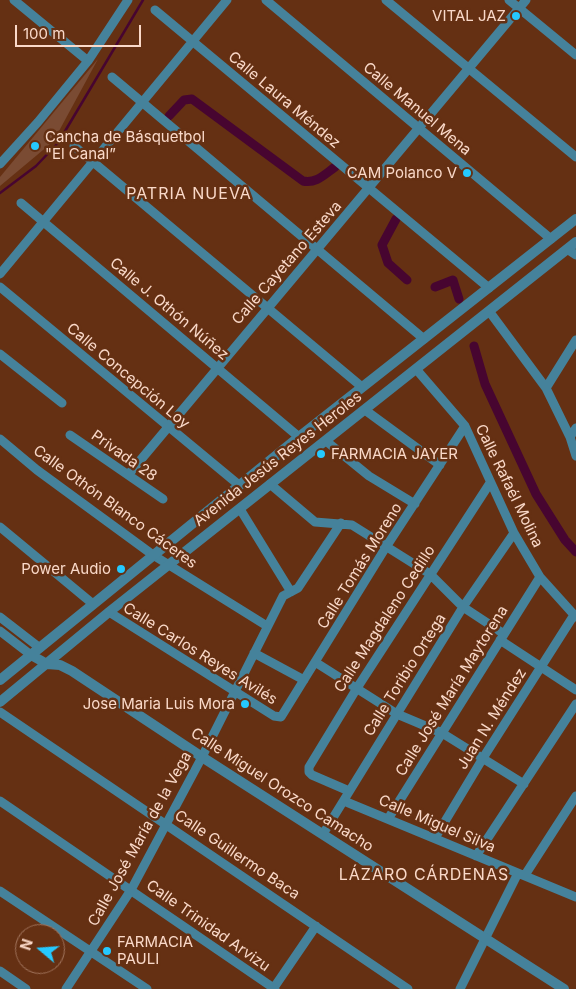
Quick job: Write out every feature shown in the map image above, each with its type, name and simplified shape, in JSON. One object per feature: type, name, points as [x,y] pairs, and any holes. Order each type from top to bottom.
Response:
[{"type":"street","points":[[14,0],[88,61]]},
{"type":"street","points":[[0,164],[38,122],[88,61],[128,0]]},
{"type":"street","points":[[0,274],[227,0]]},
{"type":"street","name":"Calle Manuel Mena","points":[[266,0],[551,239]]},
{"type":"street","points":[[386,0],[576,156]]},
{"type":"street","points":[[509,0],[576,55]]},
{"type":"street","name":"Calle Cayetano Esteva","points":[[128,475],[526,0]]},
{"type":"street","name":"Calle Laura Méndez","points":[[155,10],[489,288]]},
{"type":"street","points":[[112,77],[424,339]]},
{"type":"street","points":[[74,146],[362,387]]},
{"type":"street","name":"Calle J. Othón Núñez","points":[[21,203],[299,437]]},
{"type":"street","name":"Avenida Jesús Reyes Heroles","points":[[0,680],[239,485],[576,219]]},
{"type":"street","name":"Avenida Jesús Reyes Heroles","points":[[58,661],[109,612],[489,311],[572,252],[576,242]]},
{"type":"street","name":"Calle Concepción Loy","points":[[0,287],[239,485]]},
{"type":"street","points":[[489,311],[546,388],[570,437],[576,456]]},
{"type":"street","points":[[546,388],[576,340]]},
{"type":"street","points":[[0,354],[62,403]]},
{"type":"street","name":"Calle Rafaél Molina","points":[[416,369],[465,426],[514,534],[540,577],[575,616]]},
{"type":"street","points":[[365,410],[440,465]]},
{"type":"street","name":"Calle Tomás Moreno","points":[[277,718],[283,715],[386,547],[465,426]]},
{"type":"street","points":[[570,437],[576,428]]},
{"type":"street","name":"Privada 28","points":[[70,435],[162,499]]},
{"type":"street","name":"Calle Othón Blanco Cáceres","points":[[0,439],[37,470],[153,555],[267,626]]},
{"type":"street","points":[[326,440],[369,476],[415,504]]},
{"type":"street","name":"Calle Magdaleno Cedillo","points":[[350,791],[312,775],[309,772],[309,767],[357,688],[490,483]]},
{"type":"street","points":[[270,484],[315,522],[352,525],[430,574],[463,607],[540,667],[576,690]]},
{"type":"street","points":[[240,509],[292,592]]},
{"type":"street","name":"Calle José María de la Vega","points":[[66,989],[131,890],[202,757],[283,596],[298,588],[341,523]]},
{"type":"street","points":[[0,527],[93,604]]},
{"type":"street","name":"Calle Toribio Ortega","points":[[323,834],[463,607],[514,534]]},
{"type":"street","name":"Calle José María Maytorena","points":[[388,819],[540,577]]},
{"type":"street","name":"Calle Carlos Reyes Avilés","points":[[109,612],[277,718]]},
{"type":"street","name":"Juan N. Méndez","points":[[435,838],[540,667],[575,616]]},
{"type":"street","name":"Calle Miguel Orozco Camacho","points":[[0,617],[47,664],[58,661]]},
{"type":"street","name":"Calle Miguel Orozco Camacho","points":[[0,631],[58,661],[202,757],[564,989]]},
{"type":"street","points":[[254,653],[304,680]]},
{"type":"street","points":[[315,662],[397,714],[442,733],[524,784]]},
{"type":"street","points":[[0,702],[47,664]]},
{"type":"street","points":[[476,856],[576,704]]},
{"type":"street","name":"Calle Guillermo Baca","points":[[0,712],[408,989]]},
{"type":"street","name":"Calle Miguel Silva","points":[[344,800],[576,897]]},
{"type":"street","name":"Calle Trinidad Arvizu","points":[[0,801],[274,989]]},
{"type":"street","points":[[460,989],[485,938],[521,874],[574,803]]},
{"type":"street","points":[[0,891],[147,989]]},
{"type":"street","points":[[274,989],[316,926]]},
{"type":"street","points":[[0,971],[26,989]]},
{"type":"shaded area","points":[[98,59],[59,131],[49,145],[0,186],[0,177]]},
{"type":"waterway","points":[[0,193],[36,166],[58,143],[143,0]]},
{"type":"waterway","points":[[169,116],[184,100],[192,99],[303,181],[316,180],[335,167]]},
{"type":"waterway","points":[[396,219],[382,245],[388,263],[407,280]]},
{"type":"waterway","points":[[435,287],[453,280],[459,299]]},
{"type":"waterway","points":[[474,346],[485,384],[536,494],[565,540],[576,552]]},
{"type":"place","name":"VITAL JAZ","points":[[516,16]]},
{"type":"place","name":"Cancha de Básquetbol \"El Canal”","points":[[35,146]]},
{"type":"place","name":"CAM Polanco V","points":[[467,173]]},
{"type":"place","name":"FARMACIA JAYER","points":[[321,454]]},
{"type":"place","name":"Power Audio","points":[[121,569]]},
{"type":"place","name":"Jose Maria Luis Mora","points":[[245,704]]},
{"type":"place","name":"FARMACIA PAULI","points":[[107,951]]},
{"type":"district","name":"PATRIA NUEVA","points":[[189,194]]},
{"type":"district","name":"LÁZARO CÁRDENAS","points":[[424,875]]}]
